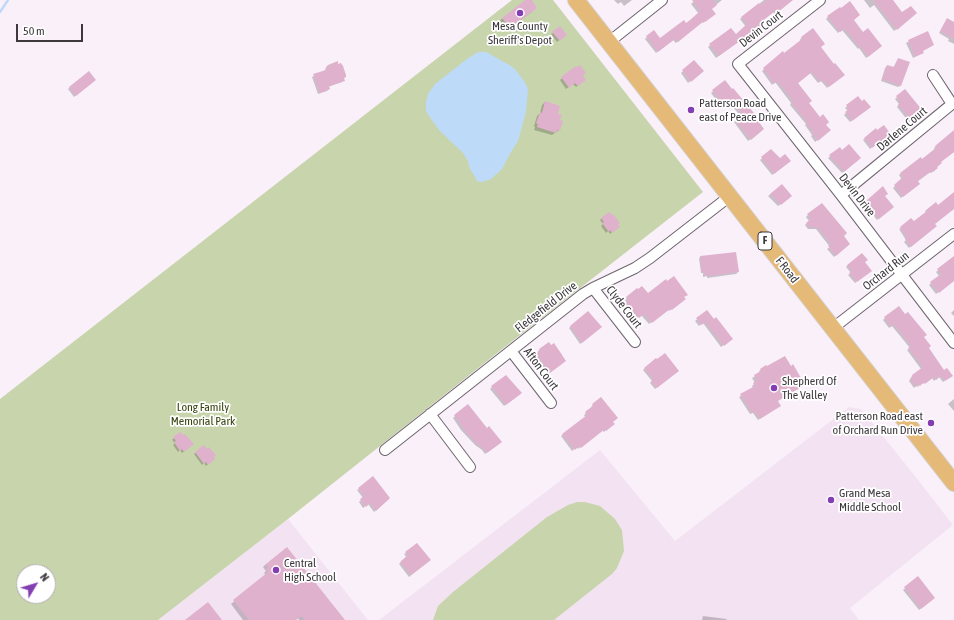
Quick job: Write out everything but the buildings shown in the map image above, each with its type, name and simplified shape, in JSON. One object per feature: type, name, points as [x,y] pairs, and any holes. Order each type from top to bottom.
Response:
[{"type":"main road","name":"F Road","points":[[576,0],[954,483]]},
{"type":"street","points":[[609,42],[662,0]]},
{"type":"street","name":"Devin Court","points":[[738,64],[820,0]]},
{"type":"street","name":"Devin Drive","points":[[738,64],[954,343]]},
{"type":"street","name":"Darlene Court","points":[[841,196],[952,104],[933,75]]},
{"type":"street","name":"Fledgefield Drive","points":[[385,450],[583,294],[635,268],[650,258],[730,196]]},
{"type":"street","name":"Orchard Run","points":[[833,328],[954,234]]},
{"type":"street","name":"Clyde Court","points":[[593,288],[635,342]]},
{"type":"street","name":"Afton Court","points":[[511,350],[551,403]]},
{"type":"street","points":[[430,414],[470,467]]},
{"type":"shaded area","name":"Grand Mesa Middle School","points":[[849,407],[861,409],[953,525],[850,608],[859,620],[379,620],[600,450],[675,541]]},
{"type":"shaded area","name":"Central High School","points":[[288,519],[368,620],[158,620]]},
{"type":"green space","name":"Long Family Memorial Park","points":[[512,0],[553,0],[703,192],[158,620],[0,620],[0,399]]},
{"type":"green space","points":[[577,502],[585,502],[600,506],[615,519],[622,530],[624,551],[617,568],[612,574],[554,620],[433,620],[438,606],[453,592],[547,517],[568,505]]},
{"type":"water","points":[[478,52],[486,52],[511,66],[524,81],[528,89],[526,112],[518,141],[502,169],[491,179],[482,182],[477,181],[463,153],[440,131],[426,111],[428,94],[435,84]]},
{"type":"waterway","points":[[0,12],[8,0]]},
{"type":"place","name":"Mesa County Sheriff's Depot","points":[[520,13]]},
{"type":"place","name":"Patterson Road east of Peace Drive","points":[[691,110]]},
{"type":"place","name":"Shepherd Of The Valley","points":[[774,388]]},
{"type":"place","name":"Patterson Road east of Orchard Run Drive","points":[[931,423]]},
{"type":"place","name":"Grand Mesa Middle School","points":[[831,500]]},
{"type":"place","name":"Central High School","points":[[276,570]]}]
